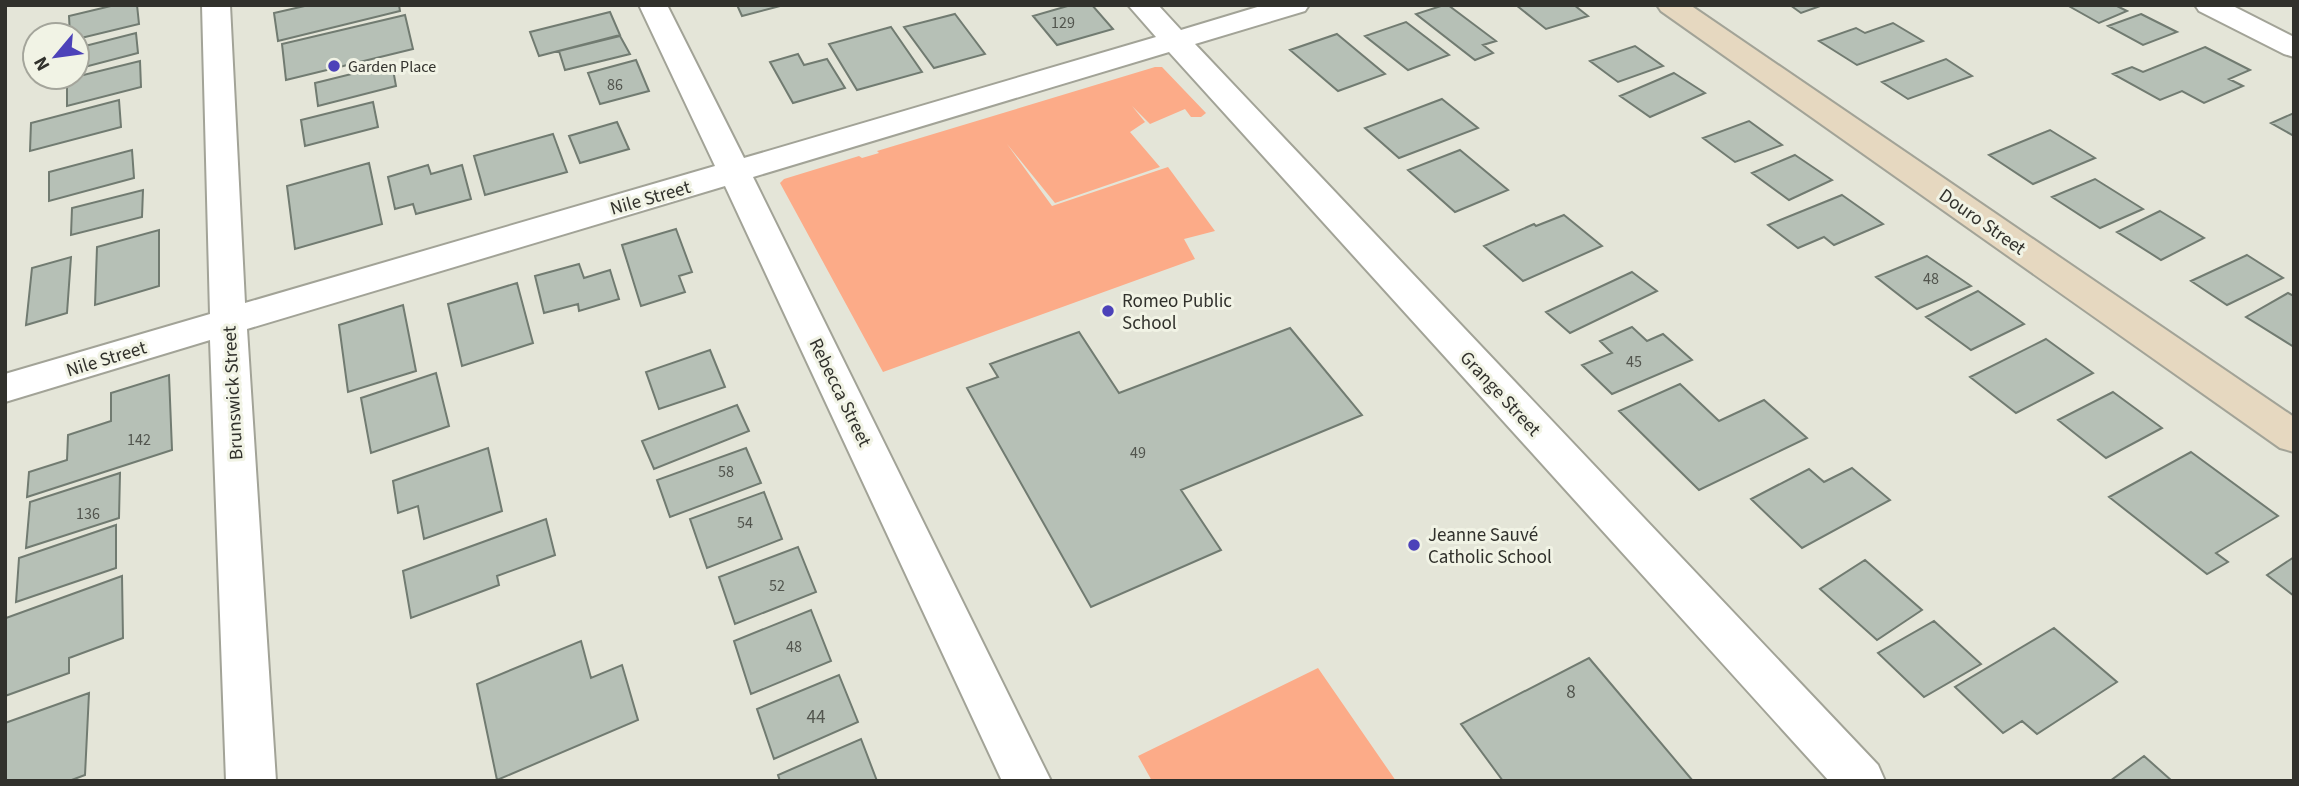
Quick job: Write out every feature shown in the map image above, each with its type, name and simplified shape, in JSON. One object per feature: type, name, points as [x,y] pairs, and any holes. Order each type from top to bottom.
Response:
[{"type":"street","name":"Brunswick Street","points":[[216,5],[228,322],[251,781]]},
{"type":"street","name":"Rebecca Street","points":[[653,5],[1027,781]]},
{"type":"street","name":"Grange Street","points":[[1142,5],[1861,781]]},
{"type":"street","name":"Nile Street","points":[[5,388],[1295,5]]},
{"type":"street","name":"Douro Street","points":[[1671,5],[2294,437]]},
{"type":"street","points":[[2209,5],[2294,48]]},
{"type":"shaded area","points":[[1162,67],[1206,113],[1201,117],[1191,117],[1185,109],[1150,124],[1132,106],[1145,122],[1130,132],[1160,167],[1055,203],[1007,144],[1052,206],[1168,167],[1215,231],[1184,239],[1195,259],[883,372],[780,183],[784,179],[859,156],[862,158],[879,153],[877,151]]},
{"type":"shaded area","points":[[1318,668],[1396,781],[1152,781],[1138,756]]},
{"type":"building","points":[[115,5],[137,5],[139,24],[91,36],[91,21],[69,21],[69,16]]},
{"type":"building","points":[[309,5],[399,5],[400,11],[278,41],[274,13]]},
{"type":"building","points":[[737,5],[784,5],[742,16]]},
{"type":"building","points":[[1071,5],[1092,5],[1113,29],[1057,45],[1033,16]]},
{"type":"building","points":[[1448,5],[1496,41],[1483,45],[1493,53],[1475,60],[1416,14]]},
{"type":"building","points":[[1516,5],[1574,5],[1588,16],[1546,29]]},
{"type":"building","points":[[1790,5],[1823,5],[1801,13]]},
{"type":"building","points":[[2067,5],[2115,5],[2127,11],[2099,23]]},
{"type":"building","points":[[610,12],[620,35],[539,56],[530,32]]},
{"type":"building","points":[[955,14],[985,54],[934,68],[904,27]]},
{"type":"building","points":[[2141,14],[2177,32],[2143,45],[2108,26]]},
{"type":"building","points":[[405,15],[413,49],[286,80],[282,44]]},
{"type":"building","points":[[1406,22],[1449,55],[1408,70],[1365,36]]},
{"type":"building","points":[[1893,23],[1923,41],[1857,65],[1819,41],[1856,28],[1865,33]]},
{"type":"building","points":[[891,27],[922,72],[857,90],[829,44]]},
{"type":"building","points":[[136,33],[138,53],[91,65],[91,44]]},
{"type":"building","points":[[1337,34],[1385,74],[1338,91],[1290,50]]},
{"type":"building","points":[[620,36],[630,54],[565,70],[559,51]]},
{"type":"building","points":[[1635,46],[1663,66],[1618,82],[1590,61]]},
{"type":"building","points":[[2205,47],[2250,70],[2229,79],[2243,86],[2204,103],[2182,91],[2160,100],[2113,74],[2132,67],[2143,72]]},
{"type":"building","points":[[798,54],[804,65],[827,59],[845,88],[793,103],[770,62]]},
{"type":"building","points":[[1946,59],[1972,76],[1908,99],[1882,82]]},
{"type":"building","points":[[636,60],[649,91],[600,104],[588,73]]},
{"type":"building","points":[[140,61],[141,87],[67,106],[67,91],[91,91],[91,73]]},
{"type":"building","points":[[392,64],[396,86],[318,106],[315,83]]},
{"type":"building","points":[[1674,73],[1705,93],[1650,117],[1620,96]]},
{"type":"building","points":[[1442,99],[1478,128],[1399,158],[1365,128]]},
{"type":"building","points":[[119,100],[121,127],[30,151],[31,123]]},
{"type":"building","points":[[373,102],[378,127],[305,146],[301,120]]},
{"type":"building","points":[[2294,113],[2294,136],[2271,123]]},
{"type":"building","points":[[1749,121],[1782,145],[1735,162],[1703,138]]},
{"type":"building","points":[[617,122],[629,149],[580,163],[569,136]]},
{"type":"building","points":[[2050,130],[2095,158],[2033,184],[1989,155]]},
{"type":"building","points":[[553,134],[567,172],[485,195],[474,156]]},
{"type":"building","points":[[132,150],[134,178],[49,201],[49,172]]},
{"type":"building","points":[[1460,150],[1508,190],[1455,212],[1408,170]]},
{"type":"building","points":[[1795,155],[1832,180],[1789,200],[1752,173]]},
{"type":"building","points":[[369,163],[382,224],[295,249],[287,186]]},
{"type":"building","points":[[428,165],[431,174],[462,165],[471,199],[416,214],[413,204],[395,209],[388,177]]},
{"type":"building","points":[[2095,179],[2143,209],[2100,228],[2052,197]]},
{"type":"building","points":[[143,190],[142,217],[71,235],[72,208]]},
{"type":"building","points":[[1842,195],[1883,224],[1834,245],[1824,237],[1798,248],[1768,225]]},
{"type":"building","points":[[2160,211],[2204,238],[2161,260],[2117,232]]},
{"type":"building","points":[[1564,215],[1602,246],[1523,281],[1484,246],[1534,224],[1536,226]]},
{"type":"building","points":[[676,229],[692,272],[679,276],[685,292],[641,306],[622,245]]},
{"type":"building","points":[[159,230],[159,286],[95,305],[97,247]]},
{"type":"building","points":[[2247,255],[2283,278],[2227,305],[2191,281]]},
{"type":"building","points":[[1927,256],[1971,286],[1917,309],[1876,277]]},
{"type":"building","points":[[71,257],[67,313],[26,325],[32,268]]},
{"type":"building","points":[[579,264],[584,278],[610,270],[619,299],[579,311],[578,304],[544,313],[535,276]]},
{"type":"building","points":[[1632,272],[1657,291],[1570,333],[1546,312]]},
{"type":"building","points":[[517,283],[533,343],[462,366],[448,304]]},
{"type":"building","points":[[1978,291],[2024,324],[1971,350],[1926,317]]},
{"type":"building","points":[[2288,293],[2294,296],[2294,347],[2246,317]]},
{"type":"building","points":[[403,305],[416,371],[348,392],[339,325]]},
{"type":"building","points":[[1632,327],[1647,341],[1663,334],[1692,360],[1612,394],[1582,365],[1612,353],[1600,341]]},
{"type":"building","points":[[1290,328],[1362,415],[1181,490],[1221,550],[1091,607],[967,388],[998,377],[990,364],[1079,332],[1119,393]]},
{"type":"building","points":[[2046,339],[2093,373],[2016,413],[1970,377]]},
{"type":"building","points":[[710,350],[725,387],[659,409],[646,372]]},
{"type":"building","points":[[436,373],[449,426],[371,453],[361,398]]},
{"type":"building","points":[[169,375],[172,450],[27,497],[29,472],[67,460],[68,435],[111,421],[111,393]]},
{"type":"building","points":[[1680,384],[1719,421],[1764,400],[1807,438],[1699,490],[1619,411]]},
{"type":"building","points":[[2113,392],[2162,428],[2106,458],[2058,420]]},
{"type":"building","points":[[737,405],[749,431],[654,469],[642,441]]},
{"type":"building","points":[[488,448],[502,511],[424,539],[418,506],[398,513],[393,481]]},
{"type":"building","points":[[746,448],[761,483],[670,517],[657,480]]},
{"type":"building","points":[[2191,452],[2278,516],[2216,553],[2228,562],[2207,574],[2109,497]]},
{"type":"building","points":[[1852,468],[1890,500],[1802,548],[1751,499],[1809,469],[1824,482]]},
{"type":"building","points":[[120,473],[119,518],[26,548],[30,502]]},
{"type":"building","points":[[764,492],[782,539],[707,568],[690,519]]},
{"type":"building","points":[[546,519],[555,555],[497,576],[499,585],[411,618],[403,571]]},
{"type":"building","points":[[116,525],[116,568],[16,602],[19,558]]},
{"type":"building","points":[[798,547],[816,592],[735,624],[719,577]]},
{"type":"building","points":[[2294,557],[2294,596],[2267,575]]},
{"type":"building","points":[[1865,560],[1922,610],[1877,640],[1820,589]]},
{"type":"building","points":[[122,576],[123,638],[69,658],[69,673],[5,696],[6,618]]},
{"type":"building","points":[[811,610],[831,661],[751,694],[734,641]]},
{"type":"building","points":[[1934,621],[1981,664],[1924,697],[1878,653]]},
{"type":"building","points":[[2054,628],[2117,682],[2037,734],[2022,721],[2003,733],[1955,687]]},
{"type":"building","points":[[581,641],[591,678],[622,665],[638,720],[497,780],[477,684]]},
{"type":"building","points":[[1589,658],[1693,781],[1503,781],[1461,724]]},
{"type":"building","points":[[839,675],[858,722],[774,759],[757,709]]},
{"type":"building","points":[[89,693],[85,775],[69,781],[5,781],[5,723]]},
{"type":"building","points":[[861,739],[877,781],[780,781],[778,775]]},
{"type":"building","points":[[2144,756],[2172,781],[2110,781]]},
{"type":"place","name":"Garden Place","points":[[334,66]]},
{"type":"place","name":"Romeo Public School","points":[[1108,311]]},
{"type":"place","name":"Jeanne Sauvé Catholic School","points":[[1414,545]]}]
